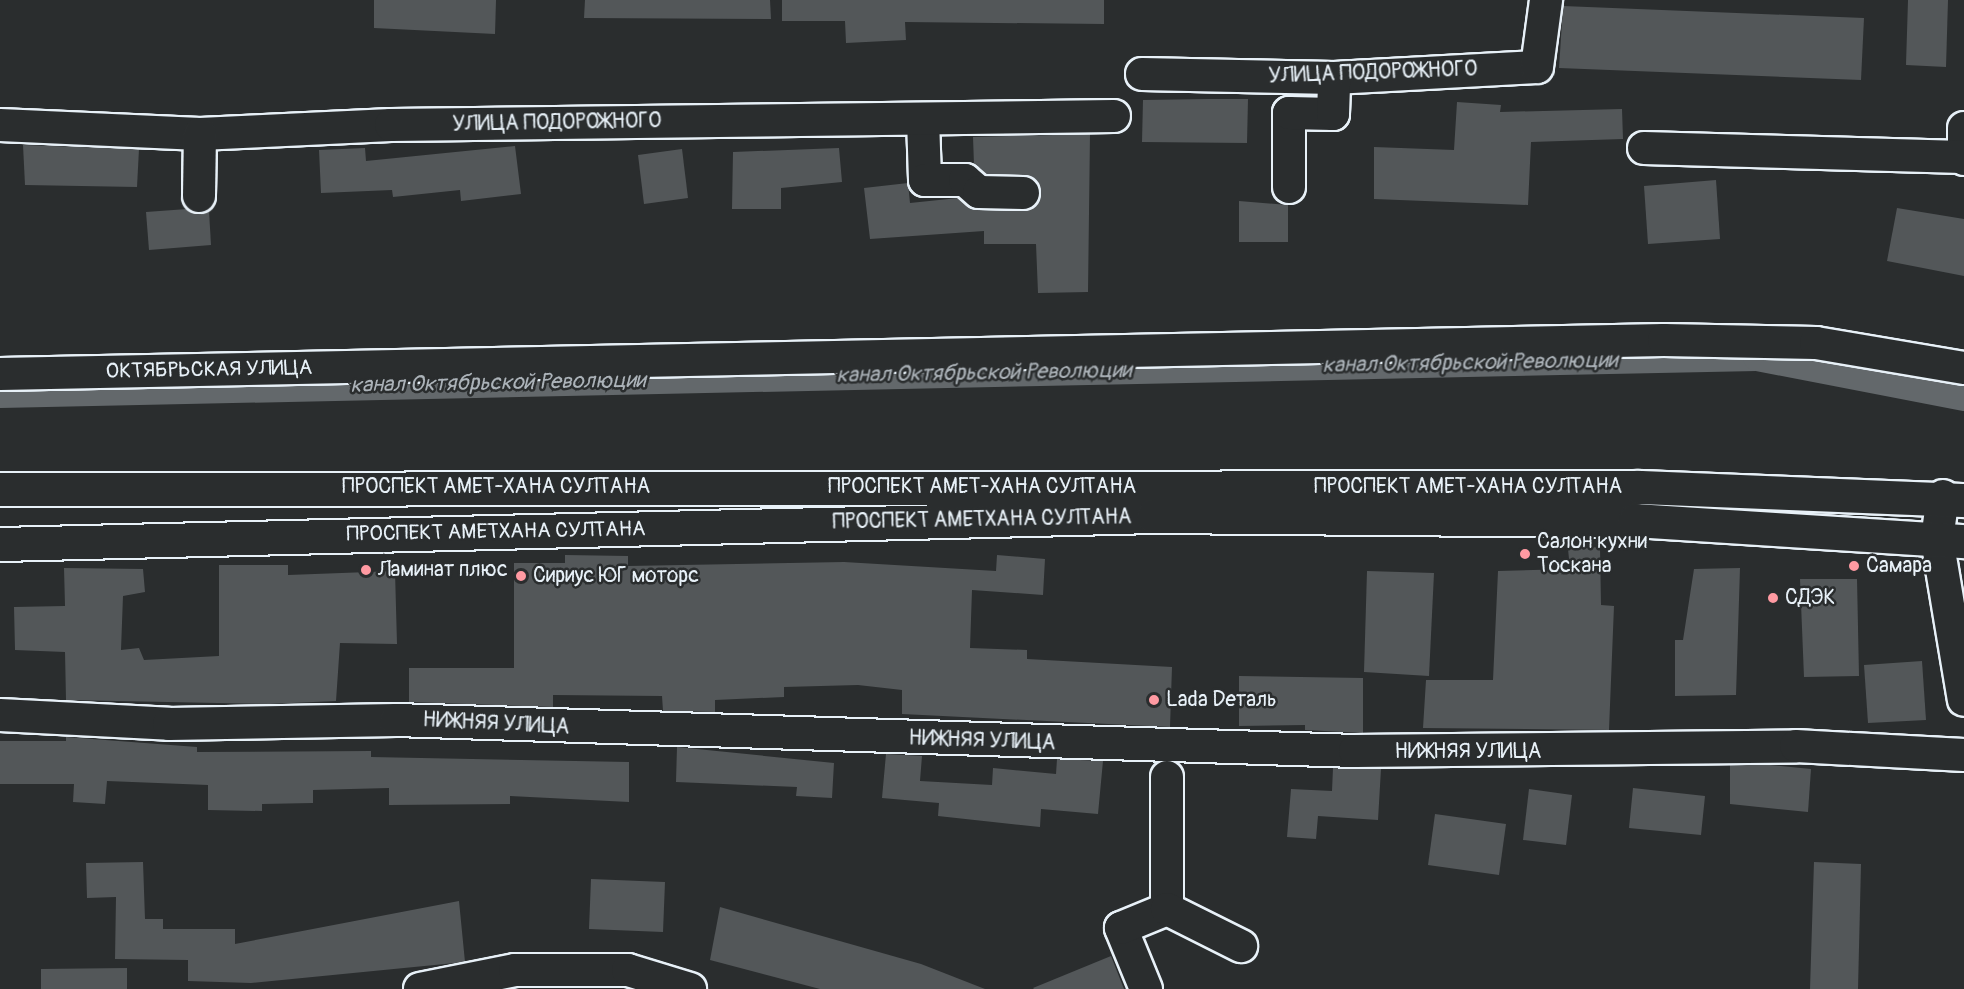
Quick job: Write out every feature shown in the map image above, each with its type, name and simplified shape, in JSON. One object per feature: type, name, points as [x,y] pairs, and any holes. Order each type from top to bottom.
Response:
[{"type":"main road","name":"ПРОСПЕКТ АМЕТ-ХАНА СУЛТАНА","points":[[0,489],[1639,487],[1953,498]]},
{"type":"main road","name":"ПРОСПЕКТ АМЕТХАНА СУЛТАНА","points":[[0,544],[1153,516],[1635,520],[1950,540]]},
{"type":"street","name":"УЛИЦА ПОДОРОЖНОГО","points":[[1142,74],[1334,78],[1537,67],[1546,0]]},
{"type":"street","points":[[1289,187],[1289,113],[1332,114],[1334,78]]},
{"type":"street","name":"УЛИЦА ПОДОРОЖНОГО","points":[[0,125],[200,134],[391,125],[1114,116]]},
{"type":"street","points":[[922,119],[925,180],[965,180],[979,192],[1023,193]]},
{"type":"street","points":[[199,196],[200,134]]},
{"type":"street","points":[[1644,148],[1964,148]]},
{"type":"street","name":"ОКТЯБРЬСКАЯ УЛИЦА","points":[[0,374],[1664,340],[1816,343],[1964,368]]},
{"type":"street","points":[[1953,498],[1950,540],[1964,700]]},
{"type":"street","name":"НИЖНЯЯ УЛИЦА","points":[[0,715],[169,724],[396,720],[1355,751],[1796,746],[1964,755]]},
{"type":"street","points":[[1167,777],[1167,909]]},
{"type":"street","points":[[1146,989],[1121,928],[1167,909],[1241,946]]},
{"type":"street","points":[[420,989],[537,970],[628,970],[690,989]]},
{"type":"building","points":[[374,0],[496,0],[495,34],[374,28]]},
{"type":"building","points":[[585,0],[770,0],[771,19],[584,18]]},
{"type":"building","points":[[782,0],[1104,0],[1104,24],[905,22],[906,40],[846,43],[845,21],[782,21]]},
{"type":"building","points":[[1908,0],[1948,0],[1946,67],[1906,65]]},
{"type":"building","points":[[1563,6],[1864,18],[1861,80],[1559,68]]},
{"type":"building","points":[[1248,99],[1247,143],[1142,142],[1143,100]]},
{"type":"building","points":[[1457,102],[1501,105],[1500,112],[1622,109],[1623,139],[1531,142],[1528,205],[1374,199],[1374,147],[1454,150]]},
{"type":"building","points":[[1090,134],[1088,292],[1038,293],[1036,244],[984,244],[984,231],[870,239],[864,188],[908,183],[910,203],[958,198],[979,210],[1023,211],[1039,202],[1038,184],[1024,175],[986,174],[974,165],[973,137]]},
{"type":"building","points":[[23,145],[139,149],[137,187],[25,185]]},
{"type":"building","points":[[515,146],[521,194],[461,201],[460,190],[393,197],[392,190],[321,193],[319,150],[365,148],[366,161]]},
{"type":"building","points":[[839,148],[842,182],[781,188],[781,209],[732,209],[733,152]]},
{"type":"building","points":[[682,149],[688,198],[644,204],[638,155]]},
{"type":"building","points":[[1716,180],[1720,239],[1648,244],[1644,186]]},
{"type":"building","points":[[1239,201],[1288,205],[1288,242],[1239,242]]},
{"type":"building","points":[[1897,208],[1964,219],[1964,276],[1887,261]]},
{"type":"building","points":[[187,209],[209,211],[211,245],[149,250],[146,212]]},
{"type":"building","points":[[1600,547],[1601,605],[1614,606],[1609,730],[1423,728],[1426,680],[1493,680],[1498,571],[1570,569],[1568,549]]},
{"type":"building","points":[[565,555],[628,556],[628,566],[844,562],[996,571],[997,555],[1045,559],[1043,595],[972,590],[970,648],[1027,650],[1027,659],[1172,667],[1170,727],[902,714],[902,690],[858,685],[784,687],[784,697],[715,700],[715,712],[663,711],[662,696],[553,695],[553,707],[409,702],[409,668],[514,668],[514,563],[565,563]]},
{"type":"building","points":[[219,565],[288,565],[288,575],[395,571],[397,644],[340,643],[336,701],[269,704],[66,700],[65,652],[15,650],[14,607],[65,606],[64,568],[143,569],[145,592],[123,596],[121,650],[139,648],[144,660],[219,656]]},
{"type":"building","points":[[1740,568],[1736,695],[1675,696],[1675,640],[1683,640],[1694,569]]},
{"type":"building","points":[[1367,571],[1434,573],[1429,676],[1364,672]]},
{"type":"building","points":[[1800,579],[1857,579],[1859,676],[1804,677]]},
{"type":"building","points":[[1922,661],[1926,720],[1868,723],[1864,665]]},
{"type":"building","points":[[1239,676],[1363,678],[1363,733],[1305,730],[1305,725],[1239,726]]},
{"type":"building","points":[[66,737],[197,747],[197,752],[371,751],[371,757],[629,762],[629,802],[510,796],[510,804],[389,805],[389,788],[313,790],[313,803],[262,804],[262,811],[208,810],[208,785],[107,781],[105,804],[73,802],[74,784],[0,784],[0,741],[66,741]]},
{"type":"building","points":[[677,747],[834,763],[832,798],[796,796],[797,787],[676,782]]},
{"type":"building","points":[[886,754],[922,756],[920,781],[992,785],[993,768],[1056,774],[1057,759],[1103,761],[1098,814],[1041,809],[1040,827],[938,816],[939,803],[882,798]]},
{"type":"building","points":[[1760,764],[1811,769],[1808,812],[1730,804],[1730,765]]},
{"type":"building","points":[[1333,768],[1381,769],[1378,820],[1318,816],[1316,839],[1287,837],[1291,789],[1332,791]]},
{"type":"building","points":[[1633,788],[1705,796],[1701,835],[1629,828]]},
{"type":"building","points":[[1529,789],[1572,795],[1566,845],[1523,840]]},
{"type":"building","points":[[1435,814],[1506,824],[1499,875],[1428,865]]},
{"type":"building","points":[[143,862],[145,919],[163,919],[163,929],[235,929],[235,944],[459,901],[465,962],[251,983],[188,981],[188,960],[115,959],[116,897],[87,898],[86,863]]},
{"type":"building","points":[[1814,862],[1861,864],[1858,989],[1810,989]]},
{"type":"building","points":[[591,879],[665,882],[663,932],[589,929]]},
{"type":"building","points":[[720,907],[921,964],[985,989],[820,989],[710,960]]},
{"type":"building","points":[[1111,956],[1124,989],[1033,988]]},
{"type":"building","points":[[127,968],[127,989],[41,989],[41,969]]},
{"type":"waterway","name":"канал Октябрьской Революции","points":[[0,394],[1757,357],[1964,397]]},
{"type":"place","name":"Салон кухни Тоскана","points":[[1525,554]]},
{"type":"place","name":"Самара","points":[[1854,566]]},
{"type":"place","name":"Ламинат плюс","points":[[366,570]]},
{"type":"place","name":"Сириус ЮГ моторс","points":[[521,576]]},
{"type":"place","name":"СДЭК","points":[[1773,598]]},
{"type":"place","name":"Lada Dеталь","points":[[1154,700]]}]
